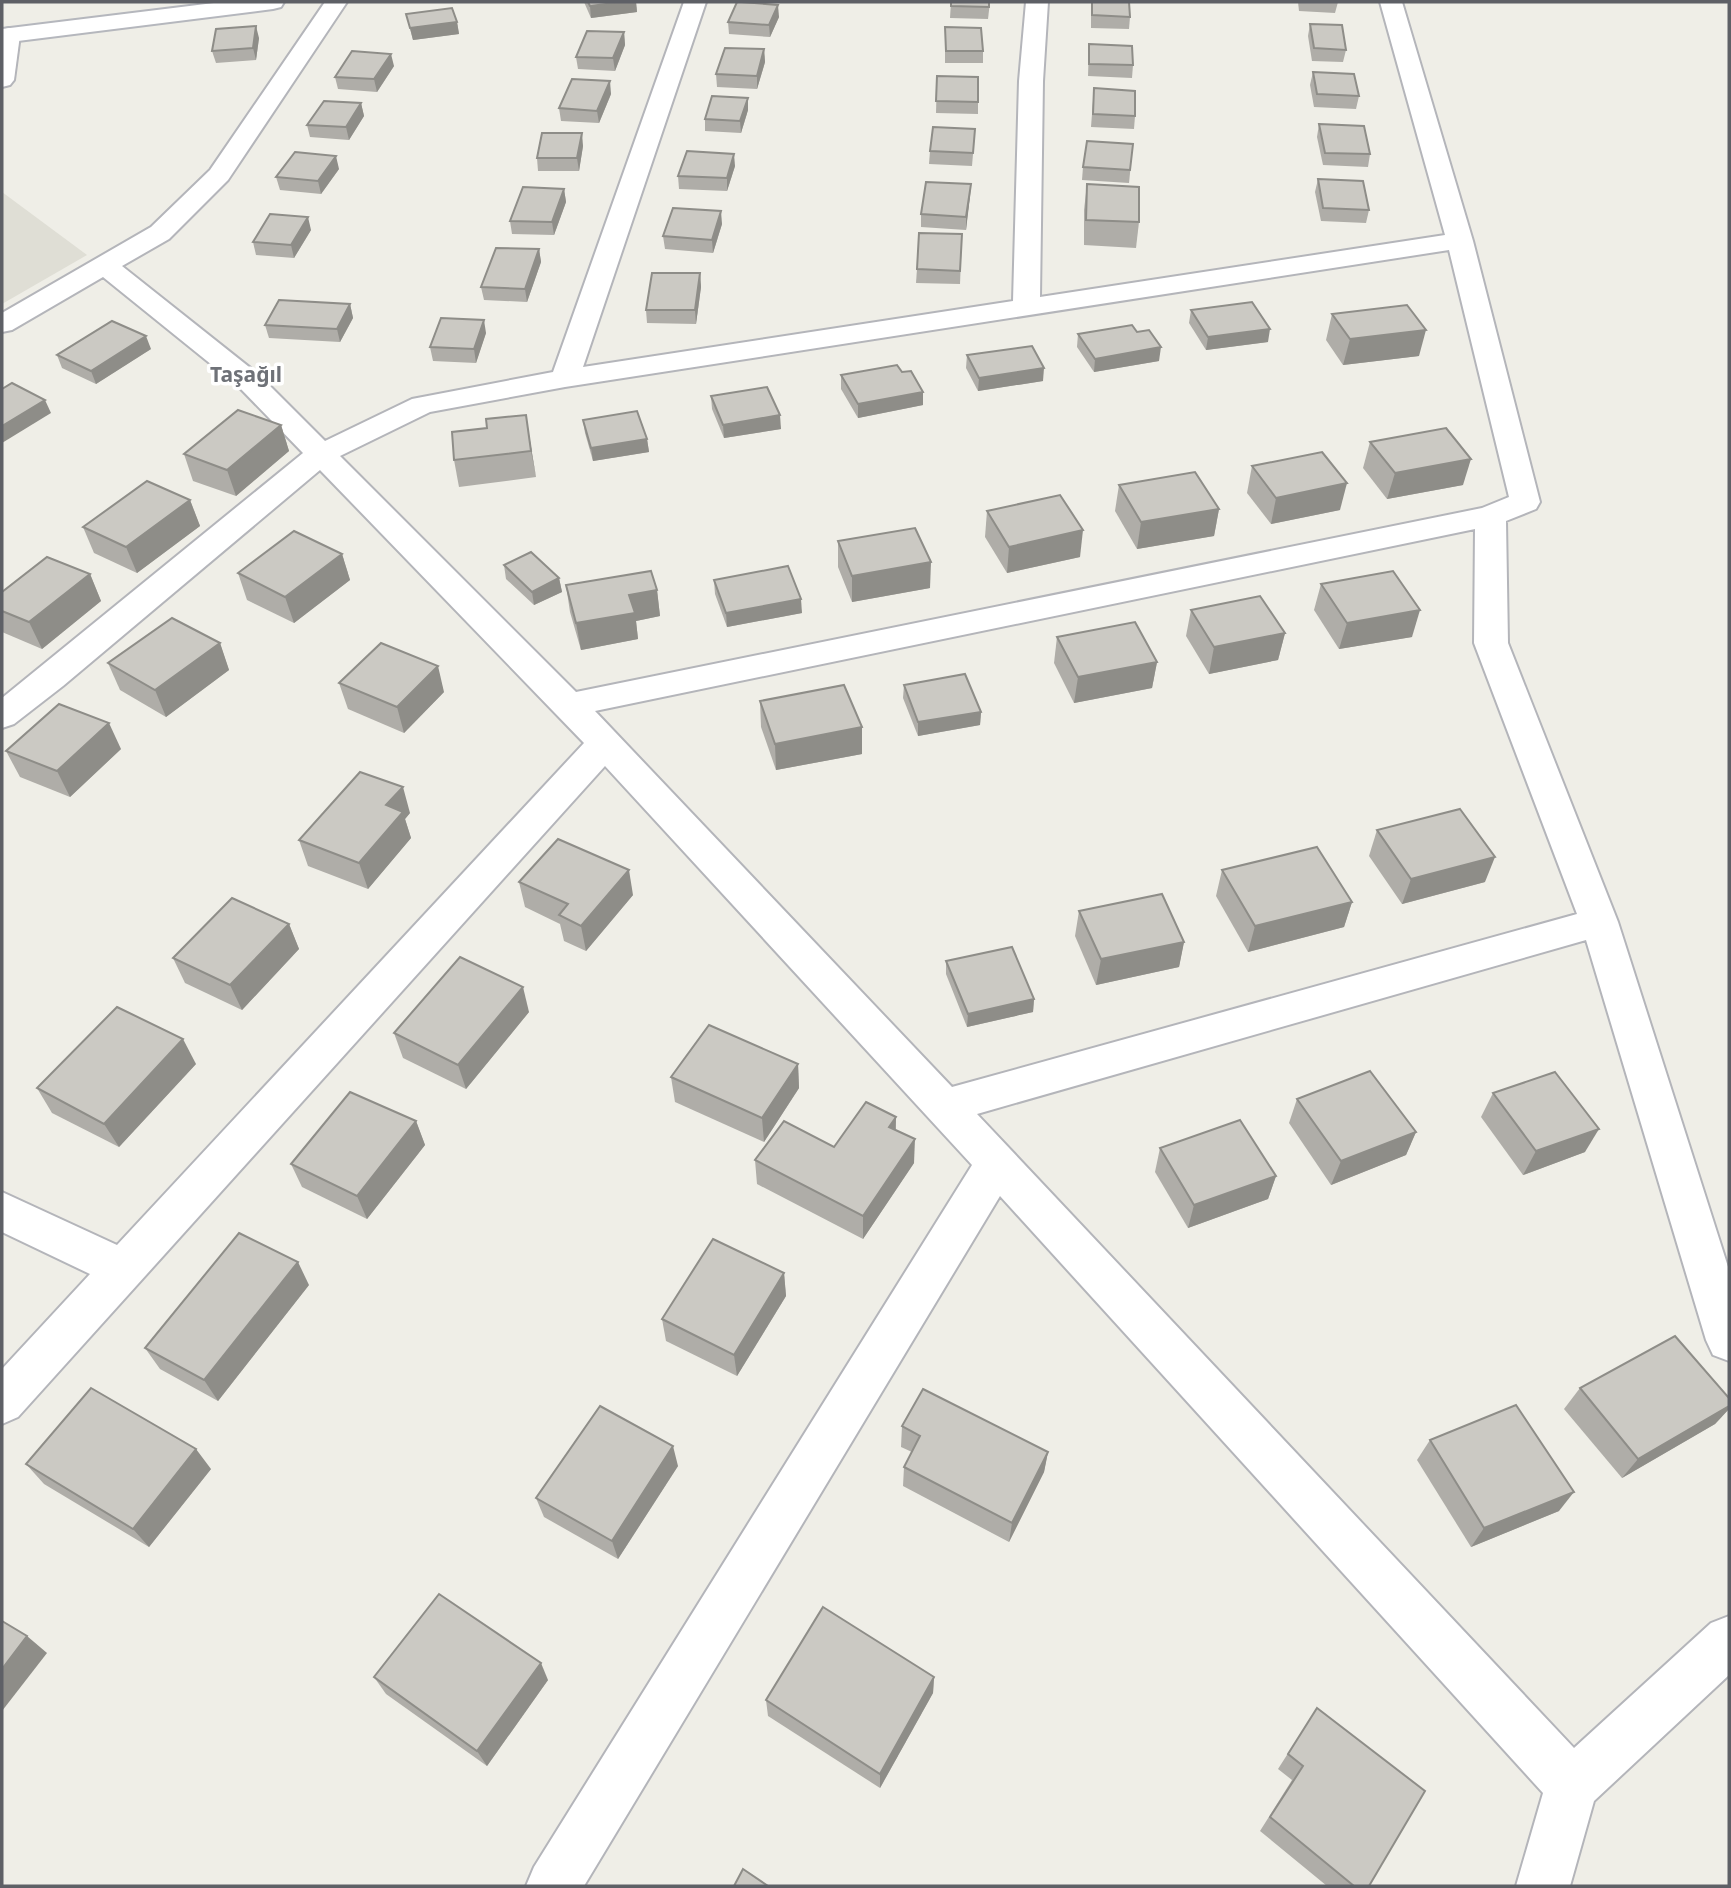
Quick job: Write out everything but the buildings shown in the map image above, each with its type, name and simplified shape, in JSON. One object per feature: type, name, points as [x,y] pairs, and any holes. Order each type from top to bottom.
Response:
[{"type":"street","points":[[2,80],[6,36],[273,2]]},
{"type":"street","points":[[2,324],[160,233],[219,175],[336,2]]},
{"type":"street","points":[[565,379],[695,2]]},
{"type":"street","points":[[1026,306],[1031,93],[1038,2]]},
{"type":"street","points":[[569,705],[1490,516],[1525,502],[1460,241],[1391,2]]},
{"type":"street","points":[[2,716],[321,454],[422,405],[565,379],[1026,306],[1460,241]]},
{"type":"street","points":[[104,265],[248,380],[569,705],[1572,1785]]},
{"type":"street","points":[[1490,516],[1491,643],[1599,922],[1729,1340]]},
{"type":"street","points":[[2,1402],[121,1268],[605,743]]},
{"type":"street","points":[[944,1106],[1599,922]]},
{"type":"street","points":[[552,1886],[997,1163]]},
{"type":"street","points":[[2,1211],[121,1268]]},
{"type":"street","points":[[1543,1886],[1572,1785],[1729,1641]]},
{"type":"shaded area","points":[[2,192],[87,255],[2,304]]},
{"type":"district","name":"Taşağıl","points":[[246,374]]}]
